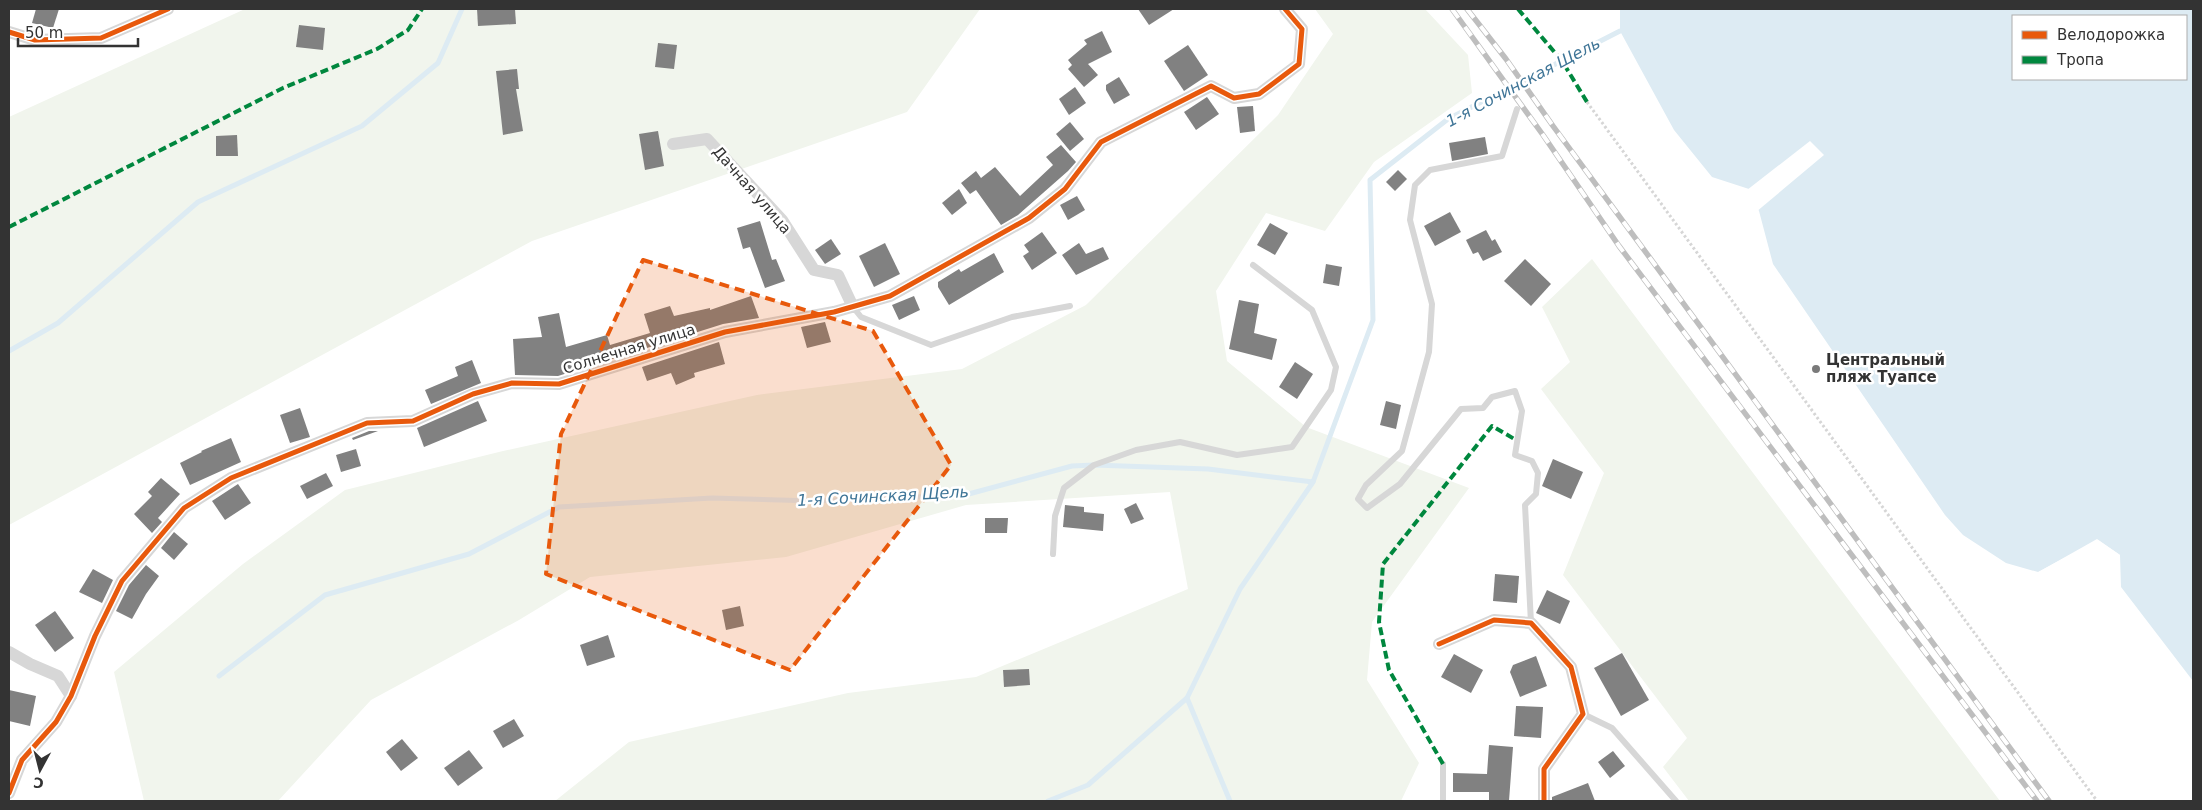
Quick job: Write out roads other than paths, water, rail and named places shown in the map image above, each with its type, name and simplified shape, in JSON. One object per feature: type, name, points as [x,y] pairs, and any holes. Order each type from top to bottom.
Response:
[{"type":"street","points":[[9,32],[35,40],[101,38],[168,9]]},
{"type":"street","name":"Солнечная улица","points":[[9,793],[22,760],[56,722],[71,696],[95,636],[122,581],[184,508],[231,478],[367,424],[413,421],[473,394],[512,383],[559,384],[726,332],[853,307],[890,296],[1029,218],[1065,189],[1101,142],[1211,86],[1234,98],[1259,94],[1299,64],[1302,29],[1285,9]]},
{"type":"street","name":"Дачная улица","points":[[674,144],[707,139],[782,220],[814,270],[838,275],[853,307]]},
{"type":"street","points":[[1439,644],[1494,620],[1531,623],[1570,667],[1583,714],[1544,769],[1544,801]]},
{"type":"street","points":[[9,652],[30,664],[58,676],[71,696]]},
{"type":"lane","points":[[1517,109],[1502,156],[1430,170],[1415,185],[1410,220],[1432,304],[1429,352],[1402,450],[1366,485],[1358,499],[1367,508],[1400,484],[1461,409],[1483,408],[1492,397],[1515,392],[1522,411],[1515,455],[1532,461],[1538,473],[1536,494],[1525,505],[1531,623]]},
{"type":"lane","points":[[1053,554],[1055,516],[1064,488],[1094,465],[1136,450],[1180,442],[1237,455],[1292,447],[1331,390],[1336,367],[1312,310],[1254,265]]},
{"type":"lane","points":[[853,307],[861,318],[931,345],[1012,317],[1070,306]]},
{"type":"lane","points":[[1583,714],[1612,728],[1676,801]]},
{"type":"lane","points":[[1443,764],[1443,801]]},
{"type":"waterway","points":[[9,351],[58,323],[198,202],[362,126],[438,63],[462,9]]},
{"type":"waterway","name":"1-я Сочинская Щель","points":[[219,676],[325,595],[469,554],[559,507],[712,498],[814,501],[965,495],[1072,466],[1094,465],[1208,469],[1313,482],[1373,320],[1370,180],[1448,119],[1620,31]]},
{"type":"waterway","points":[[1230,801],[1187,698],[1240,589],[1313,482]]},
{"type":"waterway","points":[[1048,801],[1088,785],[1187,698]]},
{"type":"railway","points":[[1452,9],[1543,135],[1619,246],[2037,801]]},
{"type":"railway","points":[[1467,9],[1506,59],[1553,126],[2049,801]]},
{"type":"place","name":"Центральный пляж Туапсе","points":[[1816,369]]}]
